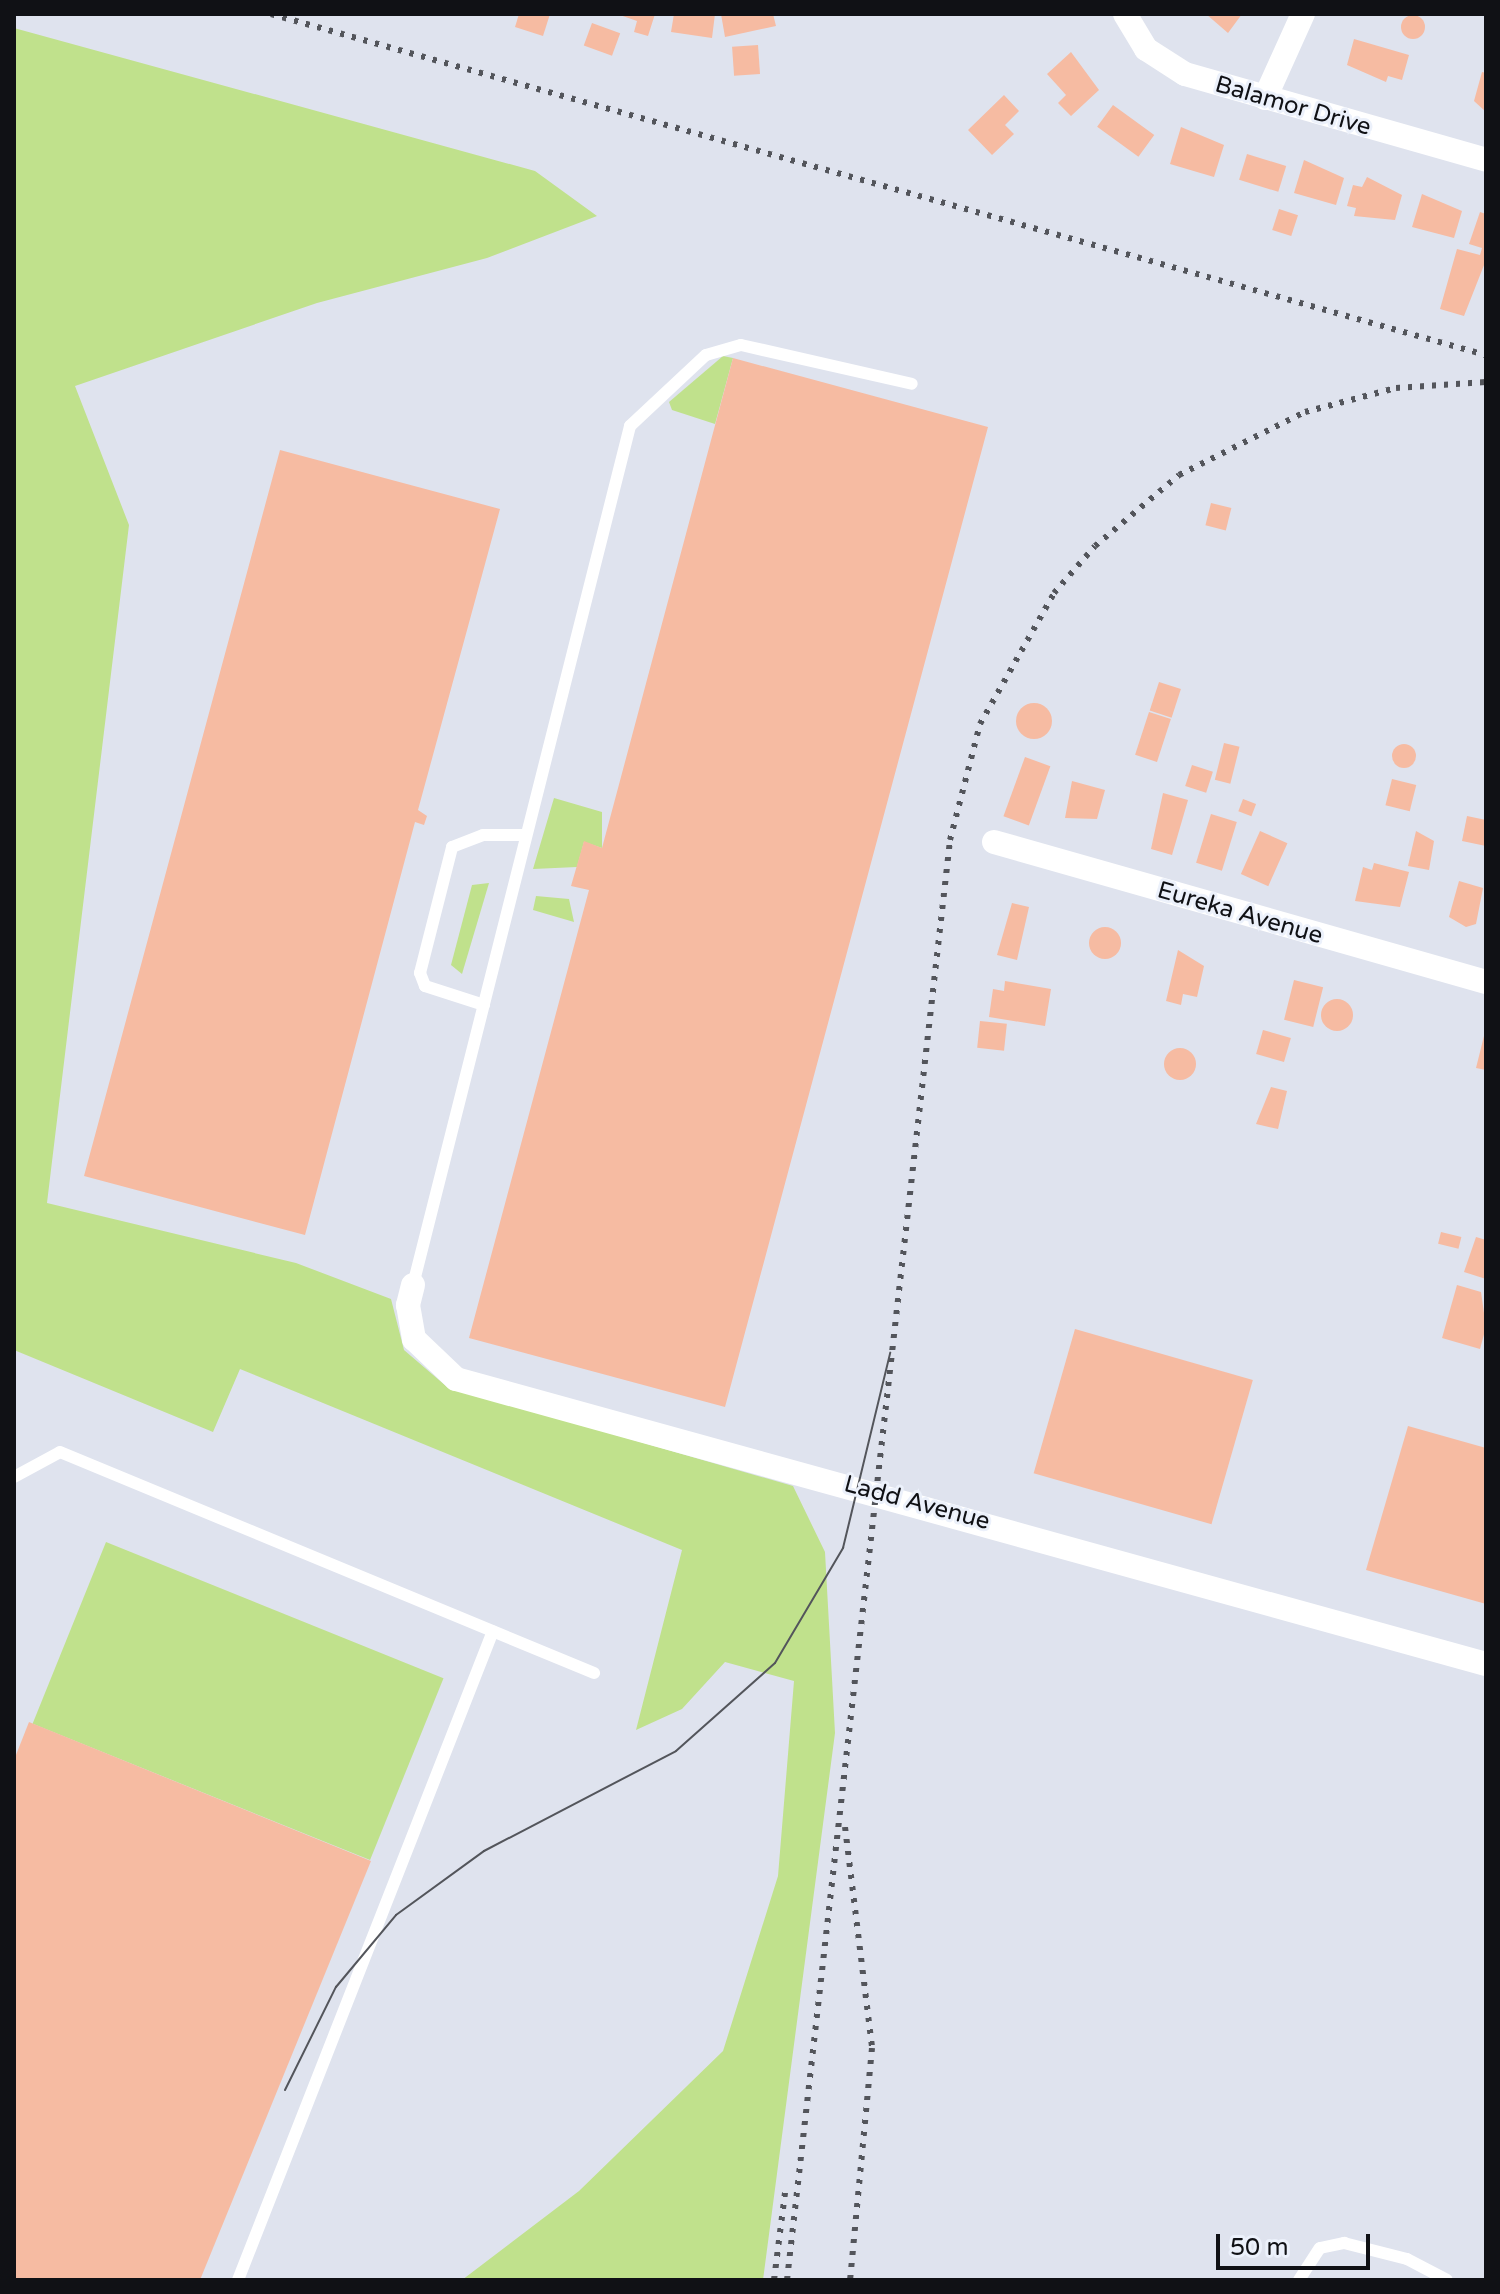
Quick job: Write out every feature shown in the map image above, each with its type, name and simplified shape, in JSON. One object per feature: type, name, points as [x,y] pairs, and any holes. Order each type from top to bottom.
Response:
[{"type":"street","name":"Balamor Drive","points":[[1125,14],[1164,65],[1265,98],[1486,160]]},
{"type":"street","points":[[1265,98],[1303,14]]},
{"type":"street","name":"Eureka Avenue","points":[[994,842],[1486,982]]},
{"type":"street","name":"Ladd Avenue","points":[[413,1285],[408,1305],[414,1339],[456,1379],[1486,1664]]},
{"type":"lane","points":[[413,1285],[630,426],[706,355],[741,345],[912,384]]},
{"type":"lane","points":[[484,1005],[425,986],[420,973],[455,843],[526,835]]},
{"type":"lane","points":[[14,1477],[60,1452],[594,1673]]},
{"type":"lane","points":[[238,2280],[493,1631]]},
{"type":"lane","points":[[1299,2280],[1320,2248],[1344,2243],[1407,2259],[1447,2280]]},
{"type":"green space","points":[[14,28],[535,171],[597,216],[487,258],[317,303],[75,386],[129,525],[47,1203],[296,1263],[391,1299],[404,1350],[446,1386],[793,1486],[825,1552],[835,1733],[763,2280],[462,2280],[579,2191],[723,2051],[778,1876],[794,1681],[725,1662],[682,1709],[636,1730],[682,1550],[240,1369],[213,1432],[14,1350]]},
{"type":"green space","points":[[723,356],[733,358],[715,424],[672,410],[669,402]]},
{"type":"green space","points":[[554,798],[602,812],[602,848],[584,842],[577,867],[533,869]]},
{"type":"green space","points":[[489,883],[462,974],[451,965],[472,885]]},
{"type":"green space","points":[[536,896],[569,899],[574,922],[533,910]]},
{"type":"green space","points":[[106,1542],[443,1678],[370,1860],[33,1724]]},
{"type":"building","points":[[519,14],[550,14],[543,36],[515,27]]},
{"type":"building","points":[[617,14],[655,14],[648,36],[634,32],[637,21]]},
{"type":"building","points":[[674,14],[715,14],[712,38],[671,32]]},
{"type":"building","points":[[721,14],[773,14],[776,26],[725,37]]},
{"type":"building","points":[[1206,14],[1242,14],[1228,33]]},
{"type":"building","points":[[1413,15],[1424,22],[1425,27],[1418,38],[1413,39],[1402,32],[1401,27],[1408,16]]},
{"type":"building","points":[[592,23],[620,33],[612,56],[584,46]]},
{"type":"building","points":[[1354,39],[1409,55],[1402,80],[1388,76],[1386,82],[1347,65]]},
{"type":"building","points":[[758,45],[760,74],[734,76],[732,47]]},
{"type":"building","points":[[1071,52],[1099,90],[1071,116],[1058,103],[1066,95],[1047,74]]},
{"type":"building","points":[[1482,72],[1486,73],[1486,112],[1474,101]]},
{"type":"building","points":[[1004,95],[1019,111],[1005,125],[1014,134],[992,155],[968,130]]},
{"type":"building","points":[[1113,105],[1154,135],[1138,157],[1097,127]]},
{"type":"building","points":[[1181,127],[1224,145],[1214,177],[1170,164]]},
{"type":"building","points":[[1247,154],[1286,166],[1278,192],[1239,180]]},
{"type":"building","points":[[1304,160],[1344,178],[1336,205],[1294,193]]},
{"type":"building","points":[[1367,177],[1402,195],[1395,220],[1354,216],[1356,208],[1347,206],[1353,185],[1362,187]]},
{"type":"building","points":[[1422,194],[1462,211],[1454,238],[1412,227]]},
{"type":"building","points":[[1279,209],[1298,215],[1291,236],[1272,230]]},
{"type":"building","points":[[1480,212],[1486,214],[1486,260],[1464,316],[1440,309],[1457,249],[1480,255],[1482,248],[1469,244]]},
{"type":"building","points":[[733,358],[988,427],[725,1407],[469,1338],[589,890],[571,886],[584,841],[602,848]]},
{"type":"building","points":[[280,450],[500,509],[418,810],[427,816],[424,825],[415,822],[305,1235],[84,1176]]},
{"type":"building","points":[[1211,503],[1231,508],[1226,530],[1205,525]]},
{"type":"building","points":[[1159,682],[1181,689],[1172,718],[1150,711]]},
{"type":"building","points":[[1034,703],[1047,708],[1052,721],[1047,734],[1034,739],[1021,734],[1016,721],[1021,708]]},
{"type":"building","points":[[1149,712],[1171,719],[1157,762],[1135,755]]},
{"type":"building","points":[[1224,743],[1240,747],[1230,784],[1215,780]]},
{"type":"building","points":[[1404,744],[1415,751],[1416,756],[1409,767],[1404,768],[1393,761],[1392,756],[1399,745]]},
{"type":"building","points":[[1025,757],[1050,766],[1029,825],[1003,816]]},
{"type":"building","points":[[1192,765],[1213,772],[1206,793],[1185,786]]},
{"type":"building","points":[[1392,779],[1416,785],[1410,811],[1385,805]]},
{"type":"building","points":[[1072,781],[1105,790],[1097,819],[1065,818]]},
{"type":"building","points":[[1163,793],[1188,800],[1172,855],[1151,849]]},
{"type":"building","points":[[1243,799],[1256,804],[1251,816],[1238,811]]},
{"type":"building","points":[[1211,814],[1237,822],[1222,871],[1196,863]]},
{"type":"building","points":[[1467,816],[1486,820],[1486,846],[1462,841]]},
{"type":"building","points":[[1260,831],[1287,843],[1268,886],[1241,874]]},
{"type":"building","points":[[1416,831],[1434,841],[1429,870],[1408,866]]},
{"type":"building","points":[[1374,863],[1409,872],[1400,907],[1355,901],[1363,867],[1372,870]]},
{"type":"building","points":[[1459,881],[1483,888],[1476,924],[1466,927],[1449,917]]},
{"type":"building","points":[[1012,903],[1029,907],[1017,960],[997,955]]},
{"type":"building","points":[[1105,927],[1116,932],[1121,943],[1116,954],[1105,959],[1094,954],[1089,943],[1094,932]]},
{"type":"building","points":[[1178,950],[1204,966],[1197,997],[1183,994],[1181,1005],[1166,1001]]},
{"type":"building","points":[[1294,980],[1323,987],[1313,1027],[1284,1020]]},
{"type":"building","points":[[1005,981],[1051,989],[1045,1026],[989,1017],[993,989],[1004,991]]},
{"type":"building","points":[[1337,999],[1349,1003],[1353,1015],[1349,1027],[1337,1031],[1325,1027],[1321,1015],[1325,1003]]},
{"type":"building","points":[[980,1021],[1007,1024],[1004,1051],[977,1048]]},
{"type":"building","points":[[1263,1030],[1291,1038],[1284,1062],[1256,1054]]},
{"type":"building","points":[[1486,1032],[1486,1070],[1476,1068]]},
{"type":"building","points":[[1180,1048],[1191,1053],[1196,1064],[1191,1075],[1180,1080],[1169,1075],[1164,1064],[1169,1053]]},
{"type":"building","points":[[1271,1087],[1287,1091],[1278,1129],[1256,1124]]},
{"type":"building","points":[[1441,1232],[1461,1237],[1458,1249],[1438,1244]]},
{"type":"building","points":[[1476,1237],[1486,1240],[1486,1279],[1464,1272]]},
{"type":"building","points":[[1457,1285],[1481,1292],[1486,1327],[1480,1349],[1442,1338]]},
{"type":"building","points":[[1075,1329],[1253,1380],[1211,1524],[1034,1473]]},
{"type":"building","points":[[1408,1426],[1486,1448],[1486,1604],[1366,1570]]},
{"type":"building","points":[[29,1722],[371,1861],[200,2280],[14,2280],[14,1760]]},
{"type":"tram line","points":[[285,2090],[336,1987],[396,1915],[484,1851],[676,1751],[775,1663],[843,1548],[890,1353]]},
{"type":"railway","points":[[271,14],[1486,355]]},
{"type":"railway","points":[[787,2280],[950,840],[980,724],[1054,593],[1095,546],[1179,475],[1305,412],[1396,388],[1486,382]]},
{"type":"railway","points":[[845,1827],[872,2048],[850,2280]]},
{"type":"railway","points":[[774,2280],[785,2193]]}]
